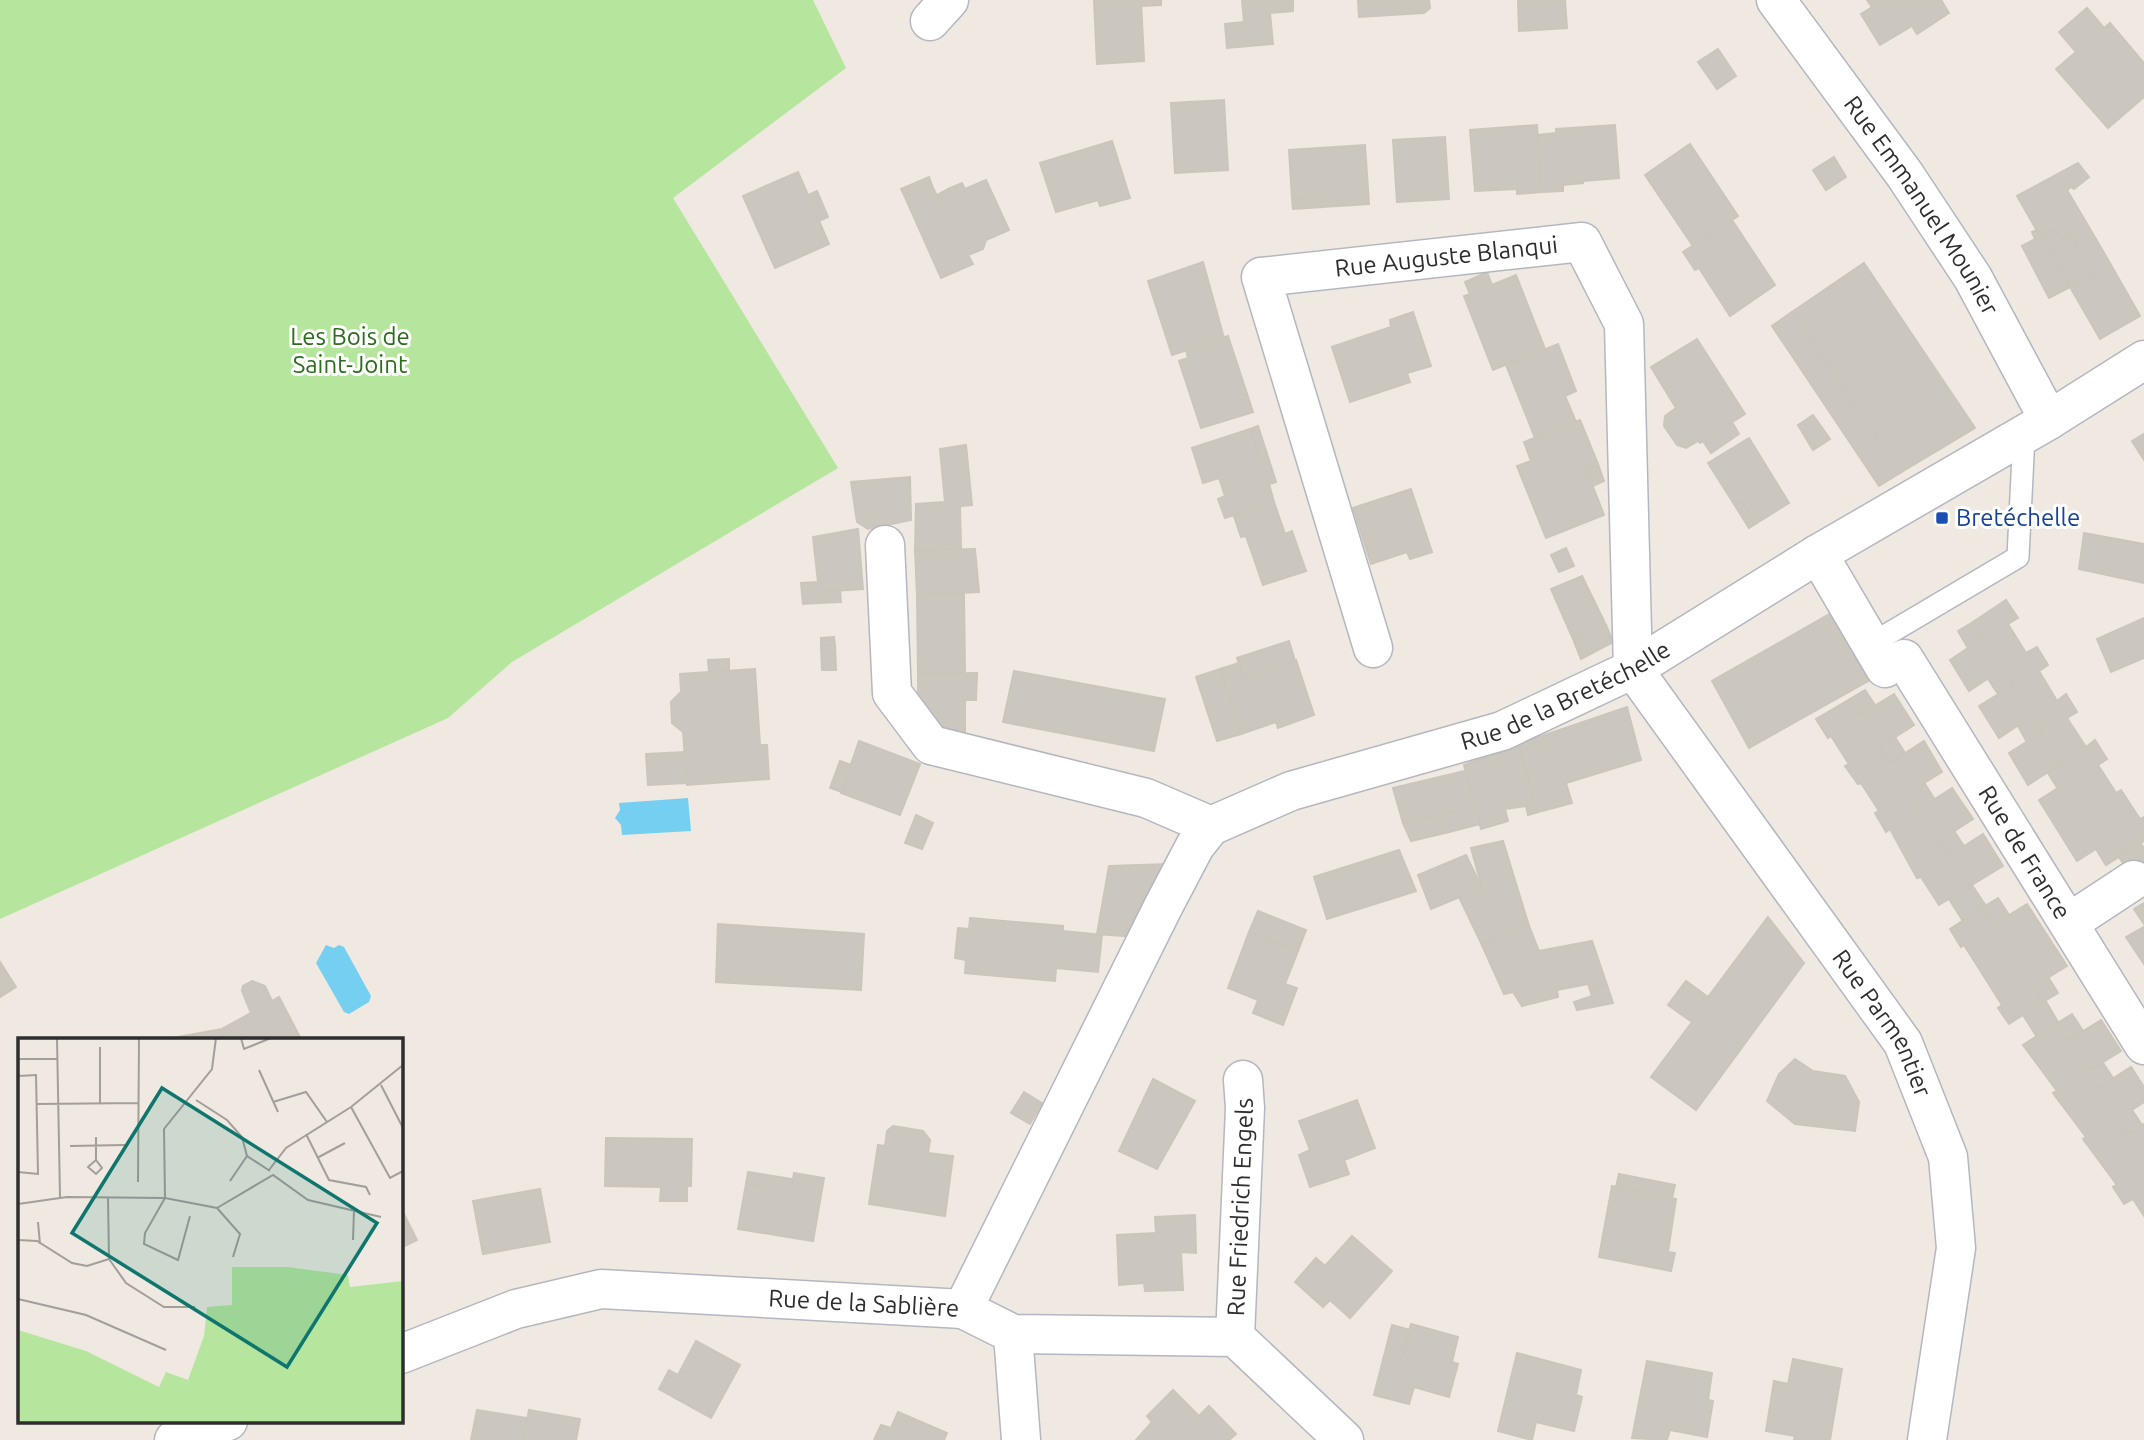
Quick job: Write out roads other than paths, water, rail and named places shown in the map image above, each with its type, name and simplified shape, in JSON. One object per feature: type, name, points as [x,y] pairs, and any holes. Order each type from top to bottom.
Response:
[{"type":"street","name":"Rue Emmanuel Mounier","points":[[1776,0],[1905,175],[1973,278],[2037,428]]},
{"type":"street","name":"Rue Auguste Blanqui","points":[[1373,648],[1261,277],[1582,242],[1624,324],[1633,669]]},
{"type":"street","name":"Rue de la Bretéchelle","points":[[1211,826],[1291,791],[1502,731],[1633,669],[1818,554],[2037,428],[2144,360]]},
{"type":"street","points":[[885,545],[892,693],[931,745],[1146,798],[1211,826]]},
{"type":"street","name":"Rue de France","points":[[1818,554],[2070,922],[2144,1045]]},
{"type":"street","name":"Rue Parmentier","points":[[1633,669],[1903,1043],[1948,1157],[1956,1248],[1927,1440]]},
{"type":"street","name":"Rue de la Sablière","points":[[402,1354],[516,1309],[601,1289],[964,1309],[1163,907],[1195,846],[1211,826]]},
{"type":"street","points":[[2070,922],[2134,880]]},
{"type":"street","name":"Rue Friedrich Engels","points":[[1235,1337],[1245,1108],[1243,1080]]},
{"type":"street","name":"Rue Friedrich Engels","points":[[964,1309],[1013,1334],[1235,1337],[1344,1440]]},
{"type":"street","points":[[1013,1334],[1021,1440]]},
{"type":"street","points":[[174,1440],[222,1422]]},
{"type":"lane","points":[[1887,657],[2018,557],[2037,428]]},
{"type":"water","points":[[688,798],[691,831],[622,835],[621,825],[615,818],[620,810],[619,803]]},
{"type":"water","points":[[326,945],[344,947],[371,996],[369,1002],[349,1014],[344,1012],[316,963]]},
{"type":"place","name":"Bretéchelle","points":[[1942,518]]},
{"type":"park label","name":"Les Bois de Saint-Joint","points":[[350,351]]}]
